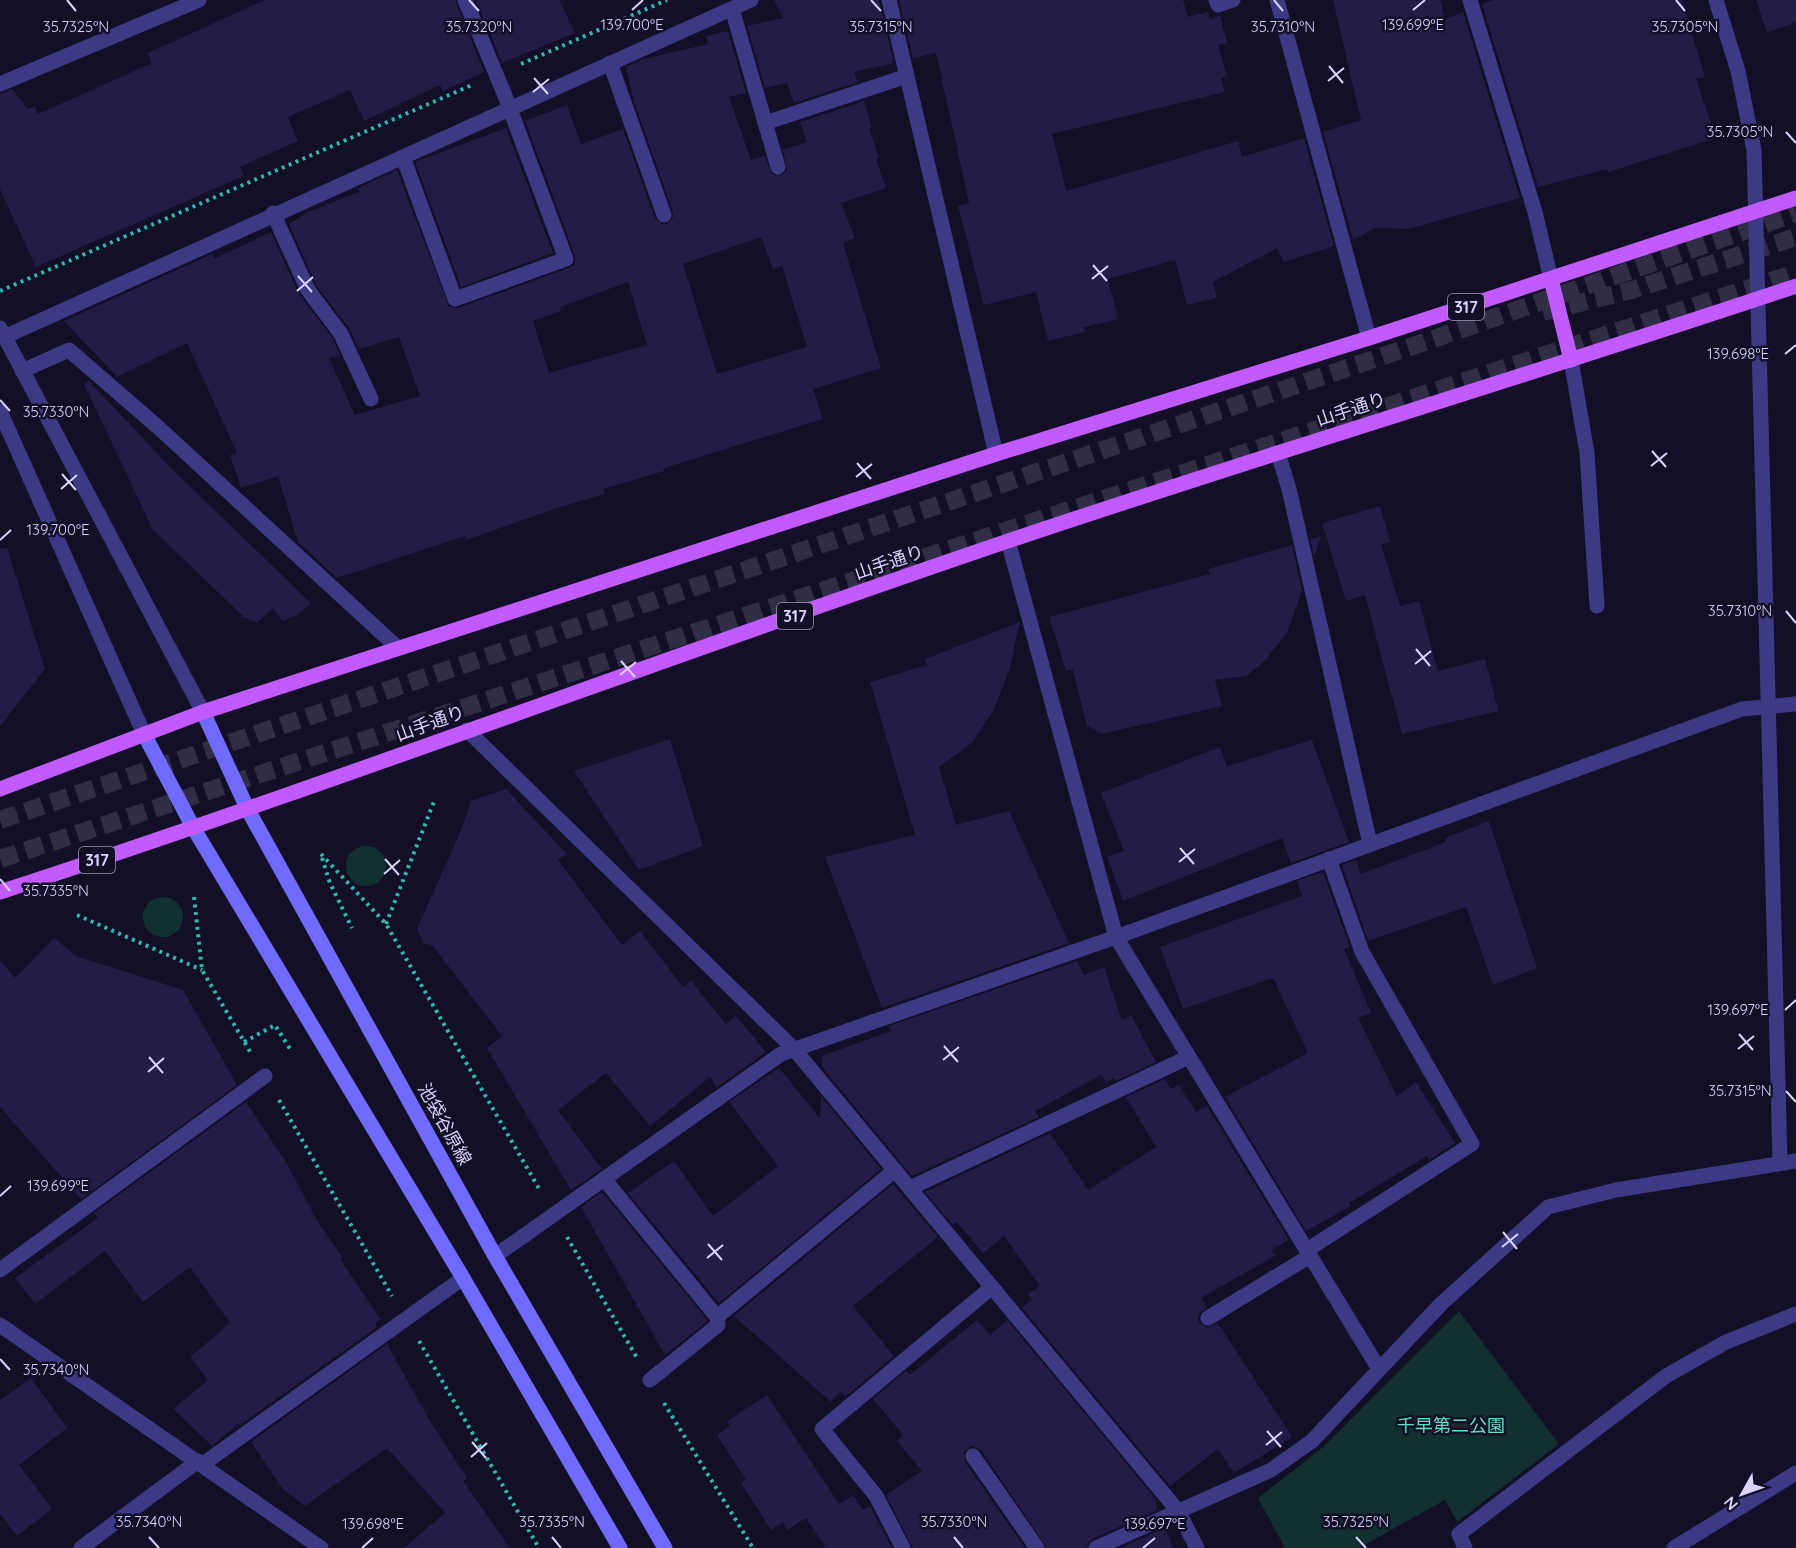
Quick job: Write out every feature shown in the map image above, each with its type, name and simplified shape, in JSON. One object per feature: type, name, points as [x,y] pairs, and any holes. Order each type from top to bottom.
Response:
[{"type":"main road","name":"317","points":[[0,789],[202,712],[996,454],[1370,338],[1796,198]]},
{"type":"main road","points":[[1551,279],[1571,360]]},
{"type":"main road","name":"山手通り","points":[[0,892],[194,829],[467,730],[1008,541],[1796,286]]},
{"type":"main road","name":"池袋谷原線","points":[[202,712],[248,810],[495,1256],[665,1548]]},
{"type":"main road","points":[[144,734],[194,829],[463,1278],[620,1548]]},
{"type":"street","points":[[0,84],[199,0]]},
{"type":"street","points":[[403,157],[455,299],[566,259],[510,109],[465,0]]},
{"type":"street","points":[[202,712],[2,332],[403,157],[751,0]]},
{"type":"street","points":[[889,0],[996,454]]},
{"type":"street","points":[[1216,0],[1218,5],[1233,0]]},
{"type":"street","points":[[1277,0],[1370,338]]},
{"type":"street","points":[[1470,0],[1535,212],[1551,279]]},
{"type":"street","points":[[1716,0],[1738,71],[1754,150],[1756,300],[1770,705],[1780,1162]]},
{"type":"street","points":[[732,9],[778,167]]},
{"type":"street","points":[[610,63],[664,215]]},
{"type":"street","points":[[765,123],[907,76]]},
{"type":"street","points":[[273,213],[309,290],[341,333],[371,399]]},
{"type":"street","points":[[22,371],[69,350],[159,428],[398,648]]},
{"type":"street","points":[[1571,360],[1587,453],[1597,606]]},
{"type":"street","points":[[0,411],[144,734]]},
{"type":"street","points":[[1278,453],[1289,489],[1370,844]]},
{"type":"street","points":[[1008,541],[1116,937],[1379,1369]]},
{"type":"street","points":[[495,1256],[781,1054],[1116,937],[1742,709],[1796,704]]},
{"type":"street","points":[[467,730],[794,1049],[1178,1511],[1197,1548]]},
{"type":"street","points":[[1208,1318],[1472,1144],[1362,952],[1329,859]]},
{"type":"street","points":[[910,1188],[1189,1057]]},
{"type":"street","points":[[0,1270],[265,1076]]},
{"type":"street","points":[[1096,1548],[1271,1470],[1312,1441],[1441,1304],[1548,1207],[1616,1190],[1796,1161]]},
{"type":"street","points":[[717,1317],[895,1170]]},
{"type":"street","points":[[604,1179],[717,1317],[718,1325],[650,1380]]},
{"type":"street","points":[[81,1548],[463,1278]]},
{"type":"street","points":[[903,1548],[876,1496],[822,1429],[992,1287]]},
{"type":"street","points":[[1466,1548],[1459,1534],[1666,1376],[1726,1342],[1796,1314]]},
{"type":"street","points":[[0,1325],[201,1462],[321,1548]]},
{"type":"street","points":[[973,1456],[1037,1548]]},
{"type":"street","points":[[1674,1548],[1796,1473]]},
{"type":"path","points":[[0,291],[667,0]]},
{"type":"path","points":[[386,924],[435,799]]},
{"type":"path","points":[[321,854],[330,883],[352,928]]},
{"type":"path","points":[[194,897],[202,970],[539,1548]]},
{"type":"path","points":[[77,915],[202,970]]},
{"type":"path","points":[[244,1042],[275,1025],[290,1049]]},
{"type":"green space","points":[[366,846],[380,852],[386,866],[380,880],[366,886],[352,880],[346,866],[352,852]]},
{"type":"green space","points":[[163,897],[177,903],[183,917],[177,931],[163,937],[149,931],[143,917],[149,903]]},
{"type":"green space","name":"千早第二公園","points":[[1459,1311],[1559,1444],[1457,1522],[1445,1500],[1359,1548],[1285,1548],[1258,1498],[1322,1448]]},
{"type":"building","points":[[265,0],[455,0],[484,72],[443,91],[440,85],[364,121],[350,90],[288,117],[298,141],[240,167],[244,176],[36,267],[0,189],[0,94],[12,89],[28,109],[35,106],[38,114],[152,63],[148,53]]},
{"type":"building","points":[[476,0],[559,0],[575,33],[502,63]]},
{"type":"building","points":[[774,0],[879,0],[894,63],[854,72],[858,82],[794,103],[787,83],[765,88],[747,26],[783,18]]},
{"type":"building","points":[[899,0],[1183,0],[1188,17],[1208,12],[1210,19],[1220,16],[1227,43],[1218,45],[1227,76],[1221,78],[1225,92],[1052,134],[1066,191],[1238,141],[1242,157],[1304,138],[1334,246],[1284,262],[1277,248],[1213,282],[1217,298],[1187,305],[1175,260],[1108,279],[1118,319],[1084,327],[1085,332],[1048,341],[1036,292],[984,305],[958,206],[969,203],[936,53],[913,58]]},
{"type":"building","points":[[1333,0],[1440,0],[1445,19],[1463,12],[1520,198],[1408,229],[1375,228],[1353,240],[1323,132],[1361,120]]},
{"type":"building","points":[[1493,0],[1682,0],[1705,77],[1696,79],[1716,138],[1608,172],[1607,169],[1538,187],[1482,4]]},
{"type":"building","points":[[1756,0],[1796,0],[1796,22],[1767,33]]},
{"type":"building","points":[[728,31],[746,93],[729,97],[751,160],[765,156],[772,174],[781,176],[787,170],[783,150],[807,142],[800,122],[864,101],[872,127],[869,128],[879,158],[876,159],[886,188],[841,203],[855,238],[843,243],[881,368],[813,389],[823,419],[664,468],[664,471],[603,489],[605,494],[563,506],[466,540],[465,536],[337,578],[298,542],[278,476],[241,488],[230,455],[237,453],[187,343],[117,377],[64,321],[212,254],[214,259],[271,232],[299,294],[333,339],[340,355],[329,358],[355,415],[420,396],[399,337],[359,349],[349,328],[316,285],[289,224],[308,212],[359,192],[358,188],[397,170],[449,307],[458,308],[569,268],[574,265],[575,256],[525,121],[567,105],[581,144],[623,129],[655,218],[662,224],[668,224],[673,217],[673,212],[634,102],[626,67],[643,59],[708,44],[706,36]],"holes":[[[761,237],[773,269],[782,266],[807,347],[717,374],[683,264]],[[628,282],[647,345],[549,373],[533,321],[561,311],[560,307]]]},
{"type":"building","points":[[506,128],[553,253],[461,287],[415,162]]},
{"type":"building","points":[[89,381],[172,469],[311,603],[299,614],[282,621],[273,608],[257,623],[244,617],[153,530],[84,384]]},
{"type":"building","points":[[1380,506],[1390,542],[1381,544],[1400,606],[1419,601],[1438,671],[1485,659],[1498,711],[1402,734],[1365,595],[1346,601],[1322,523]]},
{"type":"building","points":[[1321,536],[1314,556],[1310,539]]},
{"type":"building","points":[[1292,545],[1302,590],[1287,633],[1265,660],[1247,676],[1215,680],[1222,706],[1102,734],[1087,725],[1073,670],[1066,670],[1049,617],[1210,574],[1208,569]]},
{"type":"building","points":[[7,548],[45,669],[0,726],[0,549]]},
{"type":"building","points":[[1020,622],[1009,671],[993,711],[972,743],[939,767],[956,825],[1009,811],[1069,943],[882,1008],[825,857],[915,835],[870,682],[927,665],[925,659]]},
{"type":"building","points":[[670,739],[703,846],[639,870],[574,771]]},
{"type":"building","points":[[1312,740],[1349,842],[1291,863],[1282,838],[1123,901],[1107,857],[1124,851],[1101,793],[1220,747],[1227,766]]},
{"type":"building","points":[[506,789],[567,854],[558,860],[622,945],[640,931],[683,987],[691,981],[726,1024],[736,1016],[766,1052],[717,1087],[710,1077],[650,1126],[606,1073],[558,1110],[602,1169],[571,1190],[487,1048],[502,1036],[433,946],[424,943],[417,929],[462,828],[471,801]]},
{"type":"building","points":[[1489,821],[1537,968],[1493,985],[1466,907],[1368,941],[1342,865],[1356,860],[1361,874],[1446,842],[1445,838]]},
{"type":"building","points":[[1323,872],[1350,947],[1344,949],[1371,1013],[1358,1018],[1397,1096],[1416,1082],[1455,1143],[1429,1160],[1427,1156],[1349,1203],[1351,1206],[1306,1231],[1225,1097],[1308,1053],[1273,978],[1183,1009],[1160,947],[1302,896],[1297,881]]},
{"type":"building","points":[[54,938],[76,956],[183,990],[237,1085],[81,1199],[0,1107],[0,960],[15,978]]},
{"type":"building","points":[[1077,961],[1084,975],[1104,967],[1122,1020],[1131,1015],[1156,1062],[1116,1081],[1114,1078],[1106,1083],[1101,1075],[1035,1111],[1039,1117],[912,1176],[822,1067],[822,1056],[891,1031],[889,1026]]},
{"type":"building","points":[[779,1068],[820,1118],[821,1096],[881,1169],[719,1303],[628,1193],[674,1161],[713,1216],[778,1166],[729,1102]]},
{"type":"building","points":[[1165,1079],[1171,1089],[1179,1085],[1196,1112],[1207,1106],[1289,1240],[1271,1250],[1275,1256],[1201,1298],[1207,1307],[1200,1313],[1198,1319],[1200,1324],[1208,1328],[1218,1323],[1292,1437],[1234,1473],[1218,1449],[1170,1486],[1022,1308],[1032,1299],[1028,1294],[1040,1286],[1004,1236],[983,1253],[957,1222],[953,1225],[925,1192],[1050,1133],[1088,1190],[1156,1147],[1126,1097]]},
{"type":"building","points":[[246,1102],[287,1164],[318,1222],[342,1257],[340,1259],[381,1320],[375,1323],[377,1327],[240,1425],[239,1423],[212,1446],[173,1409],[208,1380],[190,1357],[230,1323],[190,1267],[143,1302],[105,1251],[35,1304],[15,1278],[98,1218],[94,1213]]},
{"type":"building","points":[[893,1184],[938,1237],[853,1306],[894,1356],[846,1396],[840,1392],[831,1402],[734,1316]]},
{"type":"building","points":[[602,1192],[708,1321],[665,1355],[581,1207]]},
{"type":"building","points":[[977,1320],[990,1335],[1007,1320],[1155,1498],[1157,1510],[1092,1539],[1086,1548],[1047,1548],[981,1450],[972,1446],[964,1452],[965,1462],[1025,1548],[913,1548],[886,1495],[922,1471],[897,1441],[903,1435],[873,1399],[906,1371],[910,1375]]},
{"type":"building","points":[[387,1344],[430,1421],[467,1478],[463,1481],[510,1548],[404,1548],[445,1513],[387,1448],[305,1506],[282,1488],[251,1442]]},
{"type":"building","points":[[31,1378],[67,1428],[19,1465],[52,1509],[17,1536],[0,1514],[0,1400]]},
{"type":"building","points":[[767,1395],[839,1504],[853,1495],[863,1510],[870,1506],[892,1548],[826,1548],[806,1518],[787,1530],[783,1522],[771,1530],[741,1483],[746,1480],[717,1435],[730,1426],[727,1421]]},
{"type":"building","points":[[1165,1528],[1173,1548],[1120,1548]]},
{"type":"tunnel","points":[[0,820],[1419,344],[1796,213]]},
{"type":"tunnel","points":[[1543,312],[1632,290],[1796,237]]},
{"type":"tunnel","points":[[0,859],[1796,273]]}]
